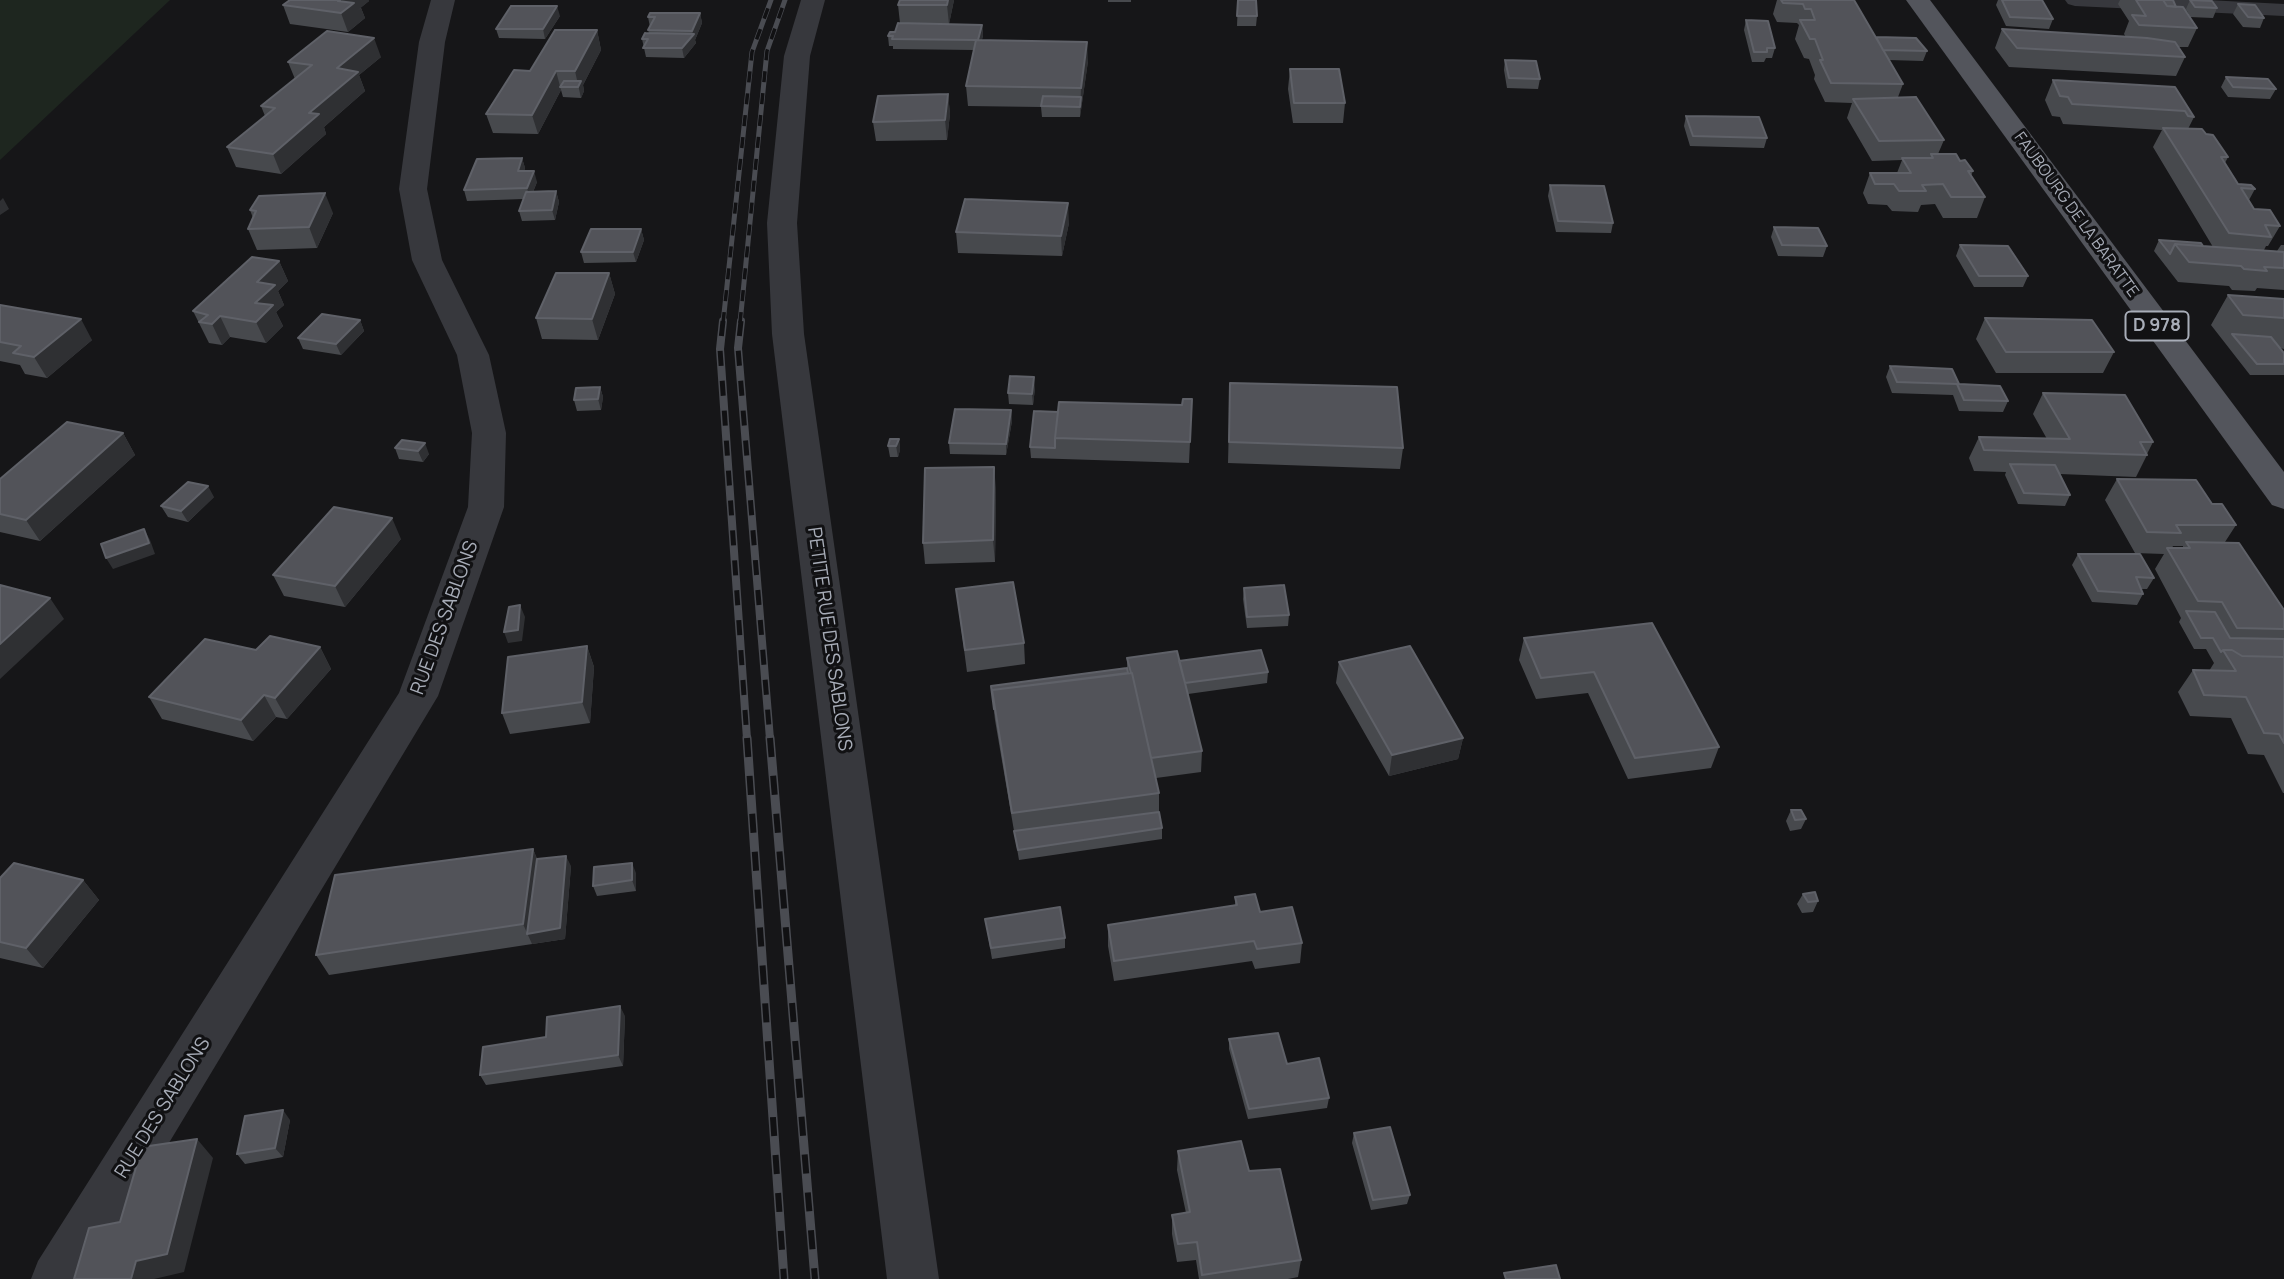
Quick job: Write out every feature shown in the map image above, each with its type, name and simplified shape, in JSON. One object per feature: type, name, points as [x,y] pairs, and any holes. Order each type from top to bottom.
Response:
[{"type":"main road","name":"FAUBOURG DE LA BARATTE","points":[[1918,0],[2284,497]]},
{"type":"street","name":"RUE DES SABLONS","points":[[58,1279],[418,696],[486,507],[489,433],[473,355],[427,260],[414,189],[432,42],[443,0]]},
{"type":"street","name":"PETITE RUE DES SABLONS","points":[[813,0],[797,56],[782,223],[788,334],[913,1279]]},
{"type":"lane","points":[[2075,0],[2284,10]]},
{"type":"shaded area","points":[[0,0],[170,0],[0,160]]},
{"type":"building","points":[[290,0],[340,0],[338,1],[354,3],[341,13],[283,5]]},
{"type":"building","points":[[900,0],[948,0],[947,5],[898,5]]},
{"type":"building","points":[[1238,0],[1256,0],[1257,16],[1237,16]]},
{"type":"building","points":[[1781,0],[1854,0],[1903,84],[1831,83],[1820,60],[1823,60],[1815,39],[1810,39],[1800,20],[1815,20],[1811,9],[1805,9],[1803,4],[1783,3]]},
{"type":"building","points":[[2002,0],[2042,0],[2053,19],[2010,17]]},
{"type":"building","points":[[2136,0],[2163,0],[2167,6],[2183,7],[2197,28],[2139,25],[2132,15],[2146,16]]},
{"type":"building","points":[[2163,0],[2173,0],[2176,7],[2167,6]]},
{"type":"building","points":[[2190,0],[2212,1],[2217,8],[2195,7]]},
{"type":"building","points":[[2238,4],[2255,5],[2264,18],[2248,17]]},
{"type":"building","points":[[511,6],[557,6],[543,29],[496,29]]},
{"type":"building","points":[[650,13],[700,13],[692,31],[648,30],[655,17],[648,17]]},
{"type":"building","points":[[1746,20],[1768,21],[1775,48],[1767,48],[1767,52],[1754,52]]},
{"type":"building","points":[[898,23],[982,25],[978,40],[892,39],[893,36],[888,36],[890,32],[895,32]]},
{"type":"building","points":[[2002,29],[2175,42],[2185,57],[2017,48]]},
{"type":"building","points":[[555,30],[597,30],[575,71],[556,71],[532,115],[486,114],[514,70],[530,71]]},
{"type":"building","points":[[327,31],[374,38],[337,68],[358,72],[309,113],[319,114],[273,154],[227,147],[275,108],[261,106],[312,65],[288,62]]},
{"type":"building","points":[[645,33],[694,34],[682,48],[643,48],[648,39],[642,39]]},
{"type":"building","points":[[1876,37],[1916,38],[1927,51],[1883,50]]},
{"type":"building","points":[[976,40],[1087,42],[1081,88],[966,86]]},
{"type":"building","points":[[1505,60],[1536,61],[1540,79],[1509,78]]},
{"type":"building","points":[[1290,69],[1339,69],[1345,103],[1294,103]]},
{"type":"building","points":[[2226,77],[2268,79],[2276,89],[2233,87]]},
{"type":"building","points":[[2053,80],[2175,87],[2194,117],[2188,116],[2185,111],[2072,104],[2068,97],[2060,96]]},
{"type":"building","points":[[564,81],[581,81],[578,87],[560,87]]},
{"type":"building","points":[[948,94],[945,120],[873,122],[878,96]]},
{"type":"building","points":[[1043,96],[1081,97],[1080,107],[1041,106]]},
{"type":"building","points":[[1916,97],[1944,140],[1879,141],[1853,99]]},
{"type":"building","points":[[1686,116],[1759,117],[1767,138],[1693,136]]},
{"type":"building","points":[[2163,128],[2202,129],[2206,134],[2213,135],[2228,157],[2221,157],[2238,184],[2251,185],[2255,189],[2241,188],[2254,209],[2270,210],[2280,226],[2265,225],[2271,237],[2229,233]]},
{"type":"building","points":[[1931,154],[1956,154],[1960,161],[1965,160],[1973,171],[1968,171],[1985,197],[1951,197],[1943,184],[1922,185],[1926,191],[1899,191],[1894,184],[1875,184],[1870,173],[1911,173],[1902,158],[1933,158]]},
{"type":"building","points":[[522,158],[518,171],[534,171],[527,188],[464,190],[477,159]]},
{"type":"building","points":[[1550,185],[1604,186],[1613,223],[1558,221]]},
{"type":"building","points":[[556,191],[552,210],[519,211],[526,192]]},
{"type":"building","points":[[325,193],[309,227],[248,229],[256,211],[250,210],[259,196]]},
{"type":"building","points":[[965,199],[1068,203],[1061,236],[956,232]]},
{"type":"building","points":[[1774,227],[1818,228],[1827,246],[1782,245]]},
{"type":"building","points":[[591,229],[641,229],[633,252],[581,252]]},
{"type":"building","points":[[2159,240],[2201,243],[2203,246],[2175,244],[2170,254]]},
{"type":"building","points":[[2175,244],[2284,252],[2284,268],[2264,267],[2267,271],[2189,262]]},
{"type":"building","points":[[1960,245],[2008,246],[2028,276],[1979,276]]},
{"type":"building","points":[[252,257],[279,261],[257,282],[275,285],[255,303],[273,305],[256,322],[220,316],[212,324],[199,322],[208,315],[193,311]]},
{"type":"building","points":[[556,273],[609,273],[592,319],[536,318]]},
{"type":"building","points":[[2228,295],[2284,299],[2284,318],[2243,315]]},
{"type":"building","points":[[0,305],[81,319],[34,357],[13,353],[21,346],[0,342]]},
{"type":"building","points":[[322,314],[360,320],[336,344],[298,338]]},
{"type":"building","points":[[1985,318],[2092,320],[2114,352],[2006,352]]},
{"type":"building","points":[[2232,334],[2271,337],[2284,353],[2284,364],[2257,364]]},
{"type":"building","points":[[1890,366],[1952,369],[1959,384],[2000,386],[2008,401],[1964,400],[1957,384],[1897,382]]},
{"type":"building","points":[[1010,376],[1034,377],[1032,394],[1008,393]]},
{"type":"building","points":[[1230,383],[1397,387],[1403,448],[1229,442]]},
{"type":"building","points":[[600,387],[598,399],[574,400],[576,388]]},
{"type":"building","points":[[2043,393],[2125,395],[2153,442],[2140,442],[2147,455],[1984,450],[1979,437],[2070,439]]},
{"type":"building","points":[[1183,399],[1192,399],[1190,442],[1055,438],[1059,402],[1182,405]]},
{"type":"building","points":[[955,409],[1011,410],[1006,444],[949,443]]},
{"type":"building","points":[[1034,411],[1058,412],[1055,448],[1030,447]]},
{"type":"building","points":[[67,422],[123,433],[26,520],[0,514],[0,479]]},
{"type":"building","points":[[890,439],[899,439],[896,446],[888,446]]},
{"type":"building","points":[[402,440],[425,443],[418,451],[395,448]]},
{"type":"building","points":[[2010,464],[2055,465],[2070,495],[2024,493]]},
{"type":"building","points":[[994,467],[993,540],[923,543],[925,468]]},
{"type":"building","points":[[2117,479],[2196,480],[2212,504],[2222,504],[2236,525],[2176,525],[2181,533],[2147,532]]},
{"type":"building","points":[[188,482],[208,486],[181,511],[161,506]]},
{"type":"building","points":[[334,507],[392,518],[335,586],[273,575]]},
{"type":"building","points":[[144,529],[149,543],[106,558],[101,544]]},
{"type":"building","points":[[2186,542],[2239,543],[2284,610],[2284,629],[2237,628],[2222,602],[2198,601],[2167,548],[2190,548]]},
{"type":"building","points":[[2078,554],[2140,554],[2154,578],[2136,577],[2143,594],[2098,591]]},
{"type":"building","points":[[1013,582],[1024,643],[965,650],[956,589]]},
{"type":"building","points":[[0,585],[50,598],[0,644]]},
{"type":"building","points":[[1284,585],[1289,615],[1247,617],[1244,588]]},
{"type":"building","points":[[520,605],[518,630],[504,632],[509,607]]},
{"type":"building","points":[[2186,611],[2215,612],[2230,638],[2284,639],[2284,657],[2242,656],[2232,650],[2221,652],[2213,638],[2201,638]]},
{"type":"building","points":[[1652,623],[1719,747],[1635,758],[1594,672],[1541,678],[1524,638]]},
{"type":"building","points":[[270,636],[320,647],[275,698],[264,695],[241,720],[149,697],[205,639],[256,650]]},
{"type":"building","points":[[587,646],[582,702],[502,713],[508,657]]},
{"type":"building","points":[[1410,646],[1463,738],[1392,755],[1339,662]]},
{"type":"building","points":[[1261,650],[1268,672],[1185,683],[1179,661]]},
{"type":"building","points":[[2223,650],[2232,650],[2242,656],[2284,657],[2284,743],[2279,734],[2264,733],[2246,697],[2204,695],[2193,670],[2236,671]]},
{"type":"building","points":[[1177,651],[1202,751],[1151,758],[1127,658]]},
{"type":"building","points":[[1127,668],[1128,673],[992,690],[994,709],[991,686]]},
{"type":"building","points":[[1132,673],[1159,793],[1012,813],[992,690]]},
{"type":"building","points":[[1791,810],[1801,810],[1806,819],[1795,820]]},
{"type":"building","points":[[1159,812],[1162,828],[1018,850],[1014,831]]},
{"type":"building","points":[[533,849],[523,924],[316,955],[335,875]]},
{"type":"building","points":[[566,856],[560,928],[527,934],[537,859]]},
{"type":"building","points":[[14,863],[83,880],[26,948],[0,942],[0,878]]},
{"type":"building","points":[[632,863],[632,880],[593,886],[594,867]]},
{"type":"building","points":[[1815,892],[1818,901],[1808,902],[1803,894]]},
{"type":"building","points":[[1255,894],[1260,912],[1292,907],[1302,943],[1257,949],[1254,941],[1114,961],[1108,925],[1237,905],[1235,897]]},
{"type":"building","points":[[1060,907],[1065,938],[991,948],[985,919]]},
{"type":"building","points":[[620,1006],[618,1055],[480,1075],[483,1047],[546,1037],[547,1017]]},
{"type":"building","points":[[1278,1033],[1287,1064],[1319,1058],[1329,1098],[1249,1109],[1229,1039]]},
{"type":"building","points":[[283,1110],[275,1148],[237,1154],[245,1116]]},
{"type":"building","points":[[1390,1127],[1410,1195],[1373,1200],[1354,1133]]},
{"type":"building","points":[[197,1139],[167,1254],[136,1261],[131,1279],[74,1279],[89,1228],[120,1222],[142,1147]]},
{"type":"building","points":[[1241,1141],[1249,1171],[1280,1169],[1301,1260],[1202,1275],[1197,1242],[1178,1244],[1172,1215],[1190,1212],[1178,1151]]},
{"type":"building","points":[[1556,1265],[1560,1279],[1506,1279],[1504,1273]]},
{"type":"railway","points":[[723,323],[752,52],[771,0]]},
{"type":"railway","points":[[740,323],[767,51],[785,0]]},
{"type":"railway","points":[[723,321],[720,349],[747,739]]},
{"type":"railway","points":[[741,321],[738,348],[770,739]]},
{"type":"railway","points":[[747,738],[784,1279]]},
{"type":"railway","points":[[770,738],[815,1279]]}]
